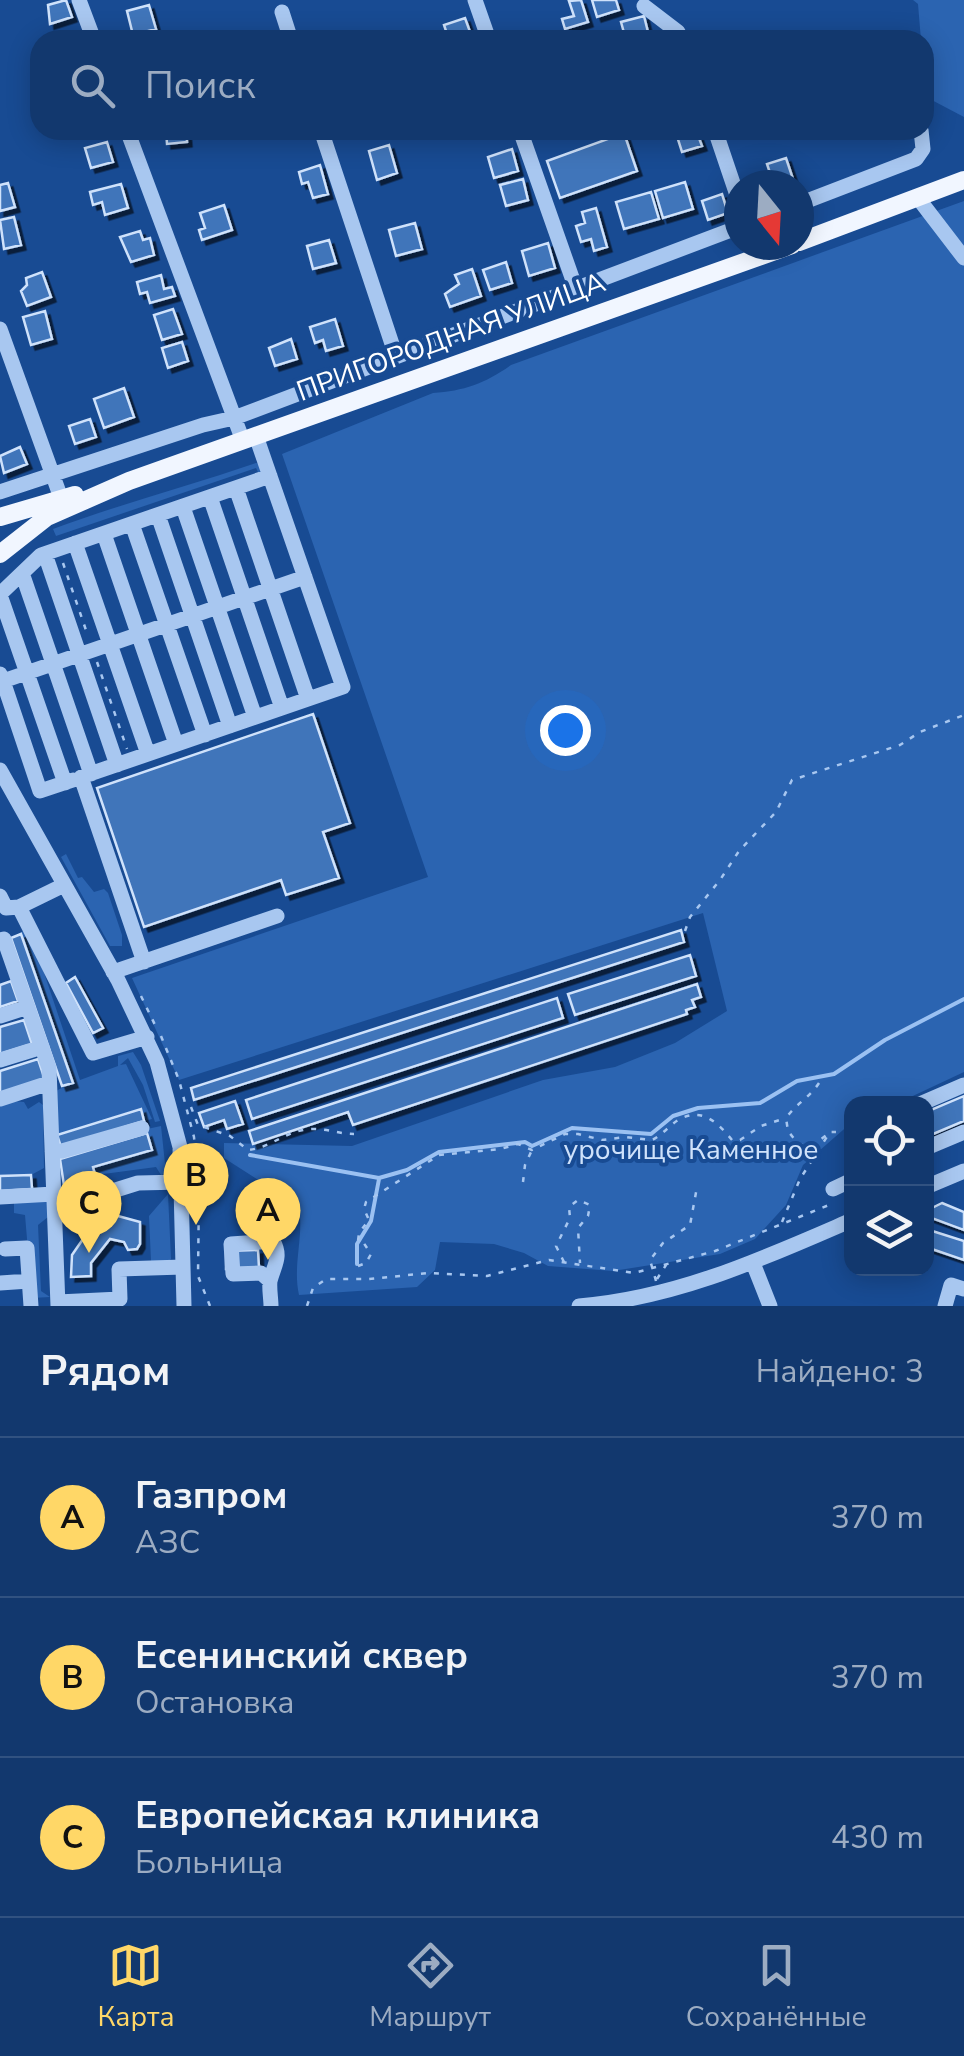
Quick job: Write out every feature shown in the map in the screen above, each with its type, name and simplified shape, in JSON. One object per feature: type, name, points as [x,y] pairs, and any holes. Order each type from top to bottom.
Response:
[{"type":"main road","name":"ПРИГОРОДНАЯ УЛИЦА","points":[[814,237],[960,182]]},
{"type":"main road","name":"ПРИГОРОДНАЯ УЛИЦА","points":[[0,554],[48,517],[129,481],[751,260]]},
{"type":"main road","name":"ПРИГОРОДНАЯ УЛИЦА","points":[[0,517],[129,481]]},
{"type":"street","points":[[79,0],[90,30]]},
{"type":"street","points":[[475,0],[486,30]]},
{"type":"street","points":[[644,6],[675,30]]},
{"type":"street","points":[[282,12],[288,30]]},
{"type":"street","points":[[131,140],[234,418],[250,438],[270,476],[305,577],[343,687],[40,791],[1,677],[54,664],[305,577]]},
{"type":"street","points":[[324,140],[396,356]]},
{"type":"street","points":[[524,140],[576,289]]},
{"type":"street","points":[[718,140],[729,170]]},
{"type":"street","points":[[814,198],[916,159],[923,149],[922,140]]},
{"type":"street","points":[[918,198],[964,258]]},
{"type":"street","name":"ПРИГОРОДНАЯ УЛИЦА","points":[[0,492],[234,418],[724,233]]},
{"type":"street","points":[[0,330],[61,498]]},
{"type":"street","points":[[144,962],[79,778],[27,672],[0,594],[52,552],[270,476]]},
{"type":"street","points":[[236,488],[308,699]]},
{"type":"street","points":[[210,497],[282,708]]},
{"type":"street","points":[[183,506],[256,717]]},
{"type":"street","points":[[158,515],[230,726]]},
{"type":"street","points":[[132,524],[204,735]]},
{"type":"street","points":[[104,534],[176,744]]},
{"type":"street","points":[[75,544],[148,754]]},
{"type":"street","points":[[52,552],[124,762]]},
{"type":"street","points":[[22,573],[54,664],[79,778]]},
{"type":"street","points":[[0,770],[147,1037],[174,1114],[182,1182],[184,1306]]},
{"type":"street","points":[[6,905],[64,885]]},
{"type":"street","points":[[6,905],[28,924],[93,1053],[147,1037]]},
{"type":"street","points":[[113,972],[277,916]]},
{"type":"street","points":[[28,924],[2,940],[7,972],[28,1008],[49,1068],[58,1304],[120,1299],[119,1269],[183,1267]]},
{"type":"street","points":[[0,1016],[28,1008]]},
{"type":"street","points":[[0,1060],[42,1047]]},
{"type":"street","points":[[0,1098],[49,1084]]},
{"type":"street","points":[[934,1098],[964,1085]]},
{"type":"street","points":[[52,1150],[142,1128]]},
{"type":"street","points":[[934,1145],[964,1132]]},
{"type":"street","points":[[928,1186],[964,1171]]},
{"type":"street","points":[[0,1197],[54,1202],[138,1184],[182,1182]]},
{"type":"street","points":[[834,1188],[844,1184]]},
{"type":"street","points":[[579,1306],[661,1294],[754,1263],[844,1224]]},
{"type":"street","points":[[5,1249],[27,1248],[31,1306]]},
{"type":"street","points":[[754,1263],[770,1306]]},
{"type":"street","points":[[0,1283],[29,1281]]},
{"type":"street","points":[[270,1281],[271,1306]]},
{"type":"street","points":[[945,1306],[951,1285],[964,1290]]},
{"type":"path","points":[[52,552],[124,762]]},
{"type":"path","points":[[685,931],[690,917],[738,851],[776,812],[792,780],[900,745],[920,732],[964,715]]},
{"type":"path","points":[[523,1182],[532,1150],[565,1134],[602,1140],[652,1140],[680,1119],[698,1115],[714,1118],[732,1140],[740,1140],[762,1126],[786,1118],[819,1083]]},
{"type":"path","points":[[191,1108],[198,1125],[230,1136],[248,1150],[266,1148],[301,1130],[354,1134]]},
{"type":"path","points":[[786,1118],[788,1131],[799,1144],[814,1145],[830,1132],[844,1134]]},
{"type":"path","points":[[780,1224],[800,1180],[830,1132]]},
{"type":"path","points":[[358,1266],[366,1263],[371,1254],[358,1241],[359,1233],[370,1220],[364,1209],[366,1202],[393,1183],[439,1155],[518,1144],[532,1150]]},
{"type":"path","points":[[652,1269],[650,1260],[662,1243],[690,1225],[696,1188]]},
{"type":"path","points":[[306,1306],[313,1288],[326,1279],[429,1273],[486,1276],[548,1260],[634,1273],[652,1269],[715,1251],[837,1201],[834,1188]]},
{"type":"path","points":[[565,1262],[556,1246],[570,1218],[569,1207],[578,1200],[590,1205],[588,1216],[578,1228],[580,1265]]},
{"type":"path","points":[[656,1280],[667,1264]]},
{"type":"path","points":[[209,1300],[210,1306]]},
{"type":"green space","points":[[913,0],[964,0],[964,117],[934,101],[934,30],[920,30],[918,4]]},
{"type":"green space","name":"урочище Каменное","points":[[964,201],[964,1072],[913,1096],[844,1096],[844,1129],[803,1165],[786,1205],[755,1239],[720,1254],[613,1271],[548,1266],[494,1244],[440,1242],[435,1270],[417,1287],[299,1295],[300,1215],[279,1208],[266,1185],[224,1158],[224,1143],[352,1146],[543,1080],[615,1067],[675,1043],[727,1011],[703,913],[179,1080],[132,978],[428,877],[282,454],[433,393],[474,385],[511,365],[801,260],[814,260],[814,255]]},
{"type":"green space","points":[[256,463],[264,465],[259,474],[256,468],[56,536],[53,529],[104,511]]},
{"type":"green space","points":[[66,854],[78,878],[82,877],[94,892],[104,889],[108,893],[122,946],[110,946],[61,857]]},
{"type":"green space","points":[[25,930],[31,934],[80,1080],[118,1066],[118,1056],[133,1052],[160,1121],[155,1122],[143,1085],[128,1058],[120,1065],[126,1064],[152,1119],[144,1121],[140,1109],[57,1135],[56,1091],[73,1082],[21,935],[11,938]]},
{"type":"green space","points":[[24,1102],[28,1109],[39,1102],[43,1105],[44,1168],[31,1175],[0,1176],[0,1105]]},
{"type":"green space","points":[[161,1126],[166,1173],[161,1175],[156,1167],[96,1175],[93,1167],[152,1150],[147,1129]]},
{"type":"green space","points":[[168,1194],[171,1259],[151,1261],[149,1216]]},
{"type":"green space","points":[[14,1202],[47,1202],[48,1217],[38,1225],[41,1291],[50,1297],[32,1298],[25,1215],[14,1213]]},
{"type":"building","points":[[66,0],[72,17],[50,24],[48,5]]},
{"type":"building","points":[[581,0],[588,22],[565,29],[562,19],[574,16],[569,1]]},
{"type":"building","points":[[592,0],[616,0],[619,10],[597,17]]},
{"type":"building","points":[[149,5],[156,29],[132,30],[127,11]]},
{"type":"building","points":[[644,16],[648,30],[623,30],[621,22]]},
{"type":"building","points":[[465,18],[469,30],[446,30],[444,25]]},
{"type":"building","points":[[605,140],[626,140],[637,171],[560,198],[547,161]]},
{"type":"building","points":[[678,140],[700,140],[702,146],[682,152]]},
{"type":"building","points":[[107,142],[113,162],[91,168],[85,148]]},
{"type":"building","points":[[389,145],[397,173],[377,180],[369,151]]},
{"type":"building","points":[[512,149],[518,171],[494,178],[488,157]]},
{"type":"building","points":[[786,158],[790,170],[769,170],[767,164]]},
{"type":"building","points":[[320,165],[328,194],[313,198],[308,182],[302,184],[299,172]]},
{"type":"building","points":[[523,179],[528,200],[506,206],[500,185]]},
{"type":"building","points":[[685,182],[693,209],[663,218],[655,191]]},
{"type":"building","points":[[8,183],[15,207],[0,211],[0,185]]},
{"type":"building","points":[[121,184],[128,208],[105,215],[102,202],[93,205],[90,192]]},
{"type":"building","points":[[651,192],[659,219],[624,229],[616,202]]},
{"type":"building","points":[[722,194],[724,214],[708,220],[702,201]]},
{"type":"building","points":[[224,205],[232,230],[202,240],[199,230],[205,228],[200,213]]},
{"type":"building","points":[[596,208],[607,247],[594,251],[591,239],[581,242],[576,226],[585,223],[582,212]]},
{"type":"building","points":[[14,217],[21,245],[4,249],[0,220]]},
{"type":"building","points":[[415,223],[422,249],[396,256],[389,230]]},
{"type":"building","points":[[140,231],[143,240],[150,238],[154,255],[131,262],[120,237]]},
{"type":"building","points":[[329,240],[336,263],[313,269],[307,246]]},
{"type":"building","points":[[548,243],[555,268],[529,276],[522,251]]},
{"type":"building","points":[[506,262],[512,283],[490,290],[483,270]]},
{"type":"building","points":[[472,269],[481,296],[450,307],[445,294],[459,284],[455,275]]},
{"type":"building","points":[[42,272],[51,297],[27,306],[21,291],[27,285],[26,278]]},
{"type":"building","points":[[161,275],[164,289],[172,287],[175,296],[150,303],[147,292],[140,294],[137,282]]},
{"type":"building","points":[[173,309],[182,334],[162,340],[154,315]]},
{"type":"building","points":[[45,311],[52,339],[31,345],[23,317]]},
{"type":"building","points":[[335,319],[343,346],[326,351],[323,340],[315,343],[310,327]]},
{"type":"building","points":[[291,339],[297,359],[275,366],[269,348]]},
{"type":"building","points":[[182,342],[188,361],[168,368],[162,348]]},
{"type":"building","points":[[124,388],[134,417],[104,428],[94,399]]},
{"type":"building","points":[[90,419],[96,437],[75,444],[69,426]]},
{"type":"building","points":[[20,447],[27,464],[4,473],[0,456]]},
{"type":"building","points":[[313,714],[350,823],[323,832],[339,878],[286,895],[281,880],[144,927],[97,788]]},
{"type":"building","points":[[681,930],[684,942],[194,1100],[191,1088]]},
{"type":"building","points":[[21,934],[73,1083],[62,1086],[11,938]]},
{"type":"building","points":[[690,955],[696,976],[575,1015],[568,994]]},
{"type":"building","points":[[75,977],[103,1028],[93,1033],[66,983]]},
{"type":"building","points":[[11,981],[18,1001],[0,1007],[0,985]]},
{"type":"building","points":[[697,984],[701,997],[692,1000],[695,1007],[686,1010],[687,1014],[353,1125],[348,1112],[253,1144],[249,1131]]},
{"type":"building","points":[[557,998],[563,1018],[252,1119],[246,1100]]},
{"type":"building","points":[[24,1020],[32,1044],[0,1054],[0,1027]]},
{"type":"building","points":[[38,1059],[45,1080],[0,1094],[0,1071]]},
{"type":"building","points":[[964,1096],[964,1121],[934,1134],[934,1109]]},
{"type":"building","points":[[235,1101],[243,1124],[227,1129],[224,1120],[204,1127],[199,1113]]},
{"type":"building","points":[[141,1109],[144,1121],[61,1147],[57,1135]]},
{"type":"building","points":[[147,1133],[152,1150],[93,1167],[94,1171],[86,1173],[88,1195],[66,1199],[60,1159]]},
{"type":"building","points":[[31,1175],[32,1189],[0,1191],[0,1176]]},
{"type":"building","points":[[942,1203],[964,1212],[964,1230],[934,1219],[934,1207]]},
{"type":"building","points":[[96,1210],[140,1222],[140,1244],[137,1249],[128,1250],[124,1242],[110,1239],[91,1263],[91,1276],[71,1277],[72,1255],[92,1226]]},
{"type":"building","points":[[934,1232],[964,1241],[964,1260],[934,1250]]},
{"type":"building","points":[[258,1250],[259,1268],[226,1269],[226,1251]]},
{"type":"waterway","points":[[250,1155],[379,1178],[407,1170],[439,1152],[525,1142],[532,1146],[572,1128],[651,1134],[673,1116],[698,1108],[760,1103],[797,1081],[834,1074],[885,1040],[964,999]]},
{"type":"waterway","points":[[357,1264],[357,1244],[371,1221],[379,1179]]},
{"type":"place","name":"Есенинский сквер","points":[[196,1225]]},
{"type":"place","name":"Европейская клиника","points":[[89,1253]]},
{"type":"place","name":"Газпром","points":[[268,1260]]}]
